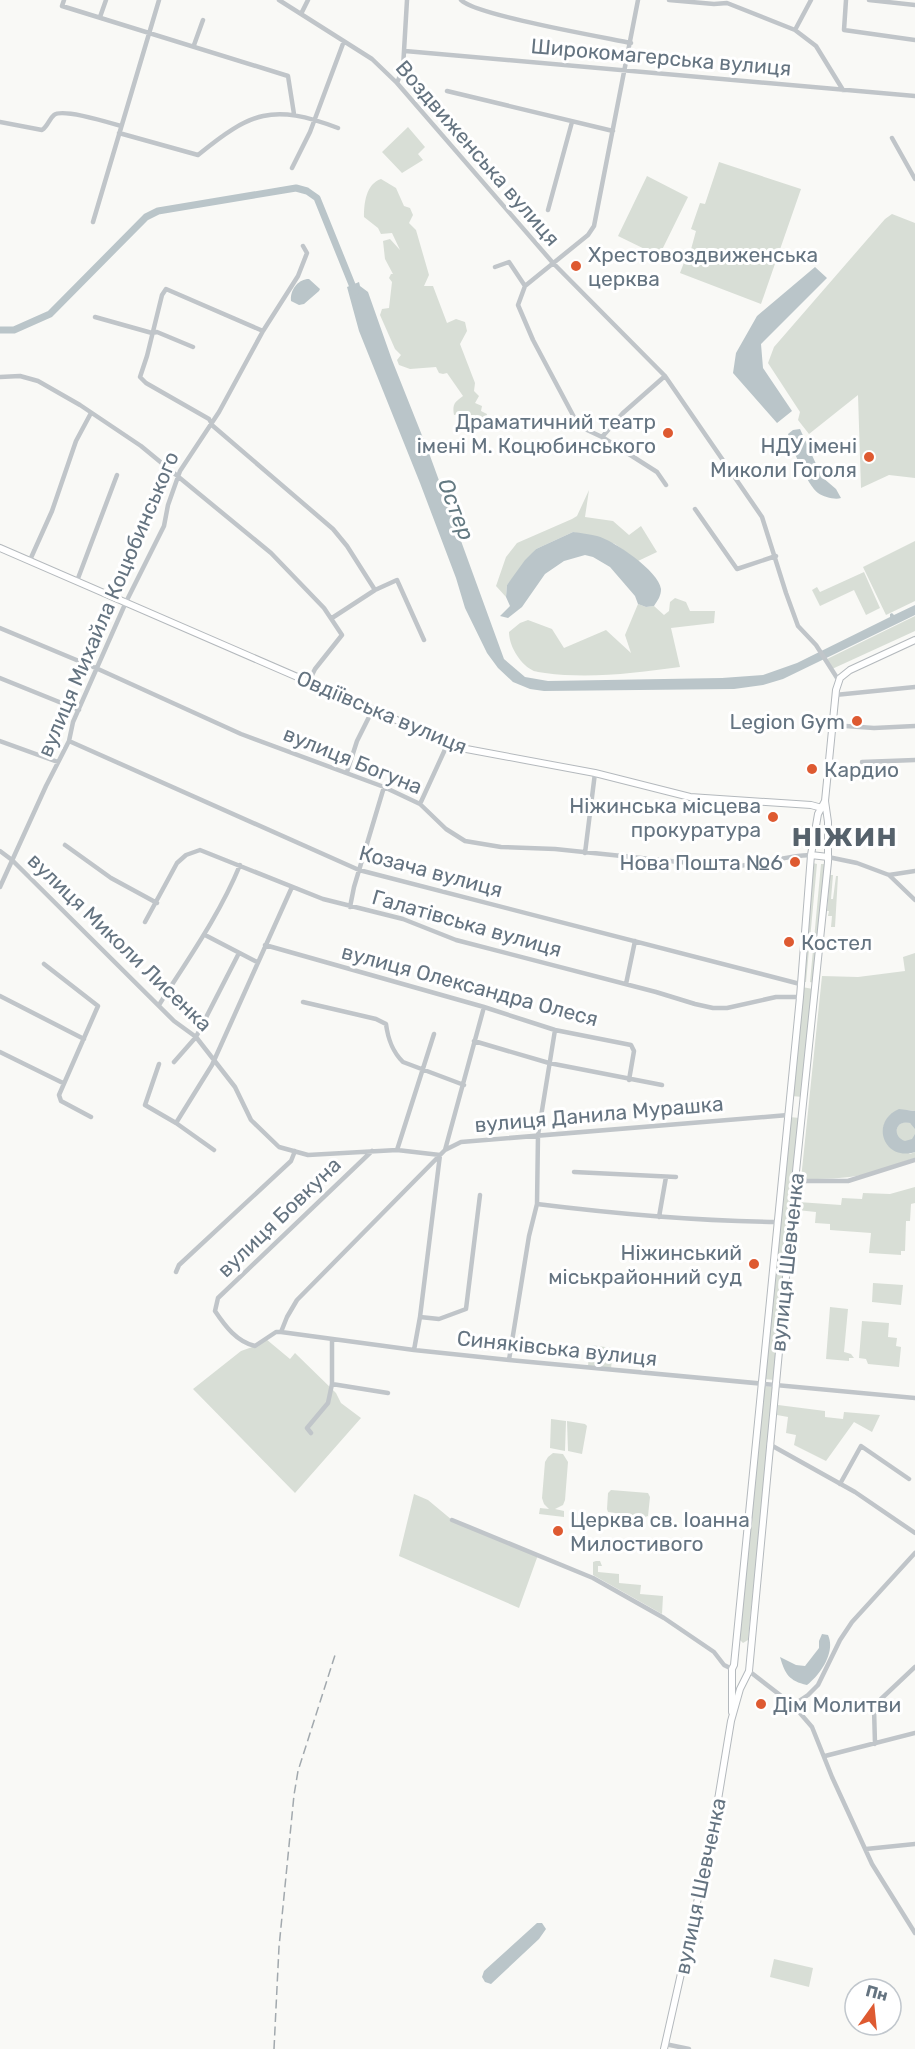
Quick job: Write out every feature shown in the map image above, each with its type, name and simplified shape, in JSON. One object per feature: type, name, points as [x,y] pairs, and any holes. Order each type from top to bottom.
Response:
[{"type":"main road","name":"Овдіївська вулиця","points":[[0,548],[448,743],[478,752],[595,773],[690,797],[811,805],[823,808]]},
{"type":"main road","points":[[823,808],[835,692],[839,681],[850,670],[914,641]]},
{"type":"main road","name":"вулиця Шевченка","points":[[665,2046],[712,1836],[731,1721],[761,1383],[800,997],[811,855],[823,808]]},
{"type":"main road","name":"вулиця Шевченка","points":[[731,1721],[747,1673],[828,857],[823,808]]},
{"type":"main road","points":[[811,855],[828,857]]},
{"type":"main road","points":[[800,984],[816,986]]},
{"type":"main road","points":[[788,1115],[802,1116]]},
{"type":"main road","points":[[742,1662],[747,1673],[739,1679],[734,1669],[742,1662]]},
{"type":"street","points":[[100,17],[105,0]]},
{"type":"street","points":[[93,222],[159,0]]},
{"type":"street","name":"Воздвиженська вулиця","points":[[279,0],[372,59],[398,83],[553,263],[665,376],[762,517],[796,621],[816,645],[839,681]]},
{"type":"street","points":[[300,14],[308,0]]},
{"type":"street","points":[[398,83],[405,51],[407,0]]},
{"type":"street","points":[[461,0],[469,6],[630,42]]},
{"type":"street","points":[[638,0],[594,226],[588,235],[525,286],[518,304],[533,340],[575,419],[585,429],[657,472],[666,485]]},
{"type":"street","points":[[669,0],[714,4],[728,1],[795,30],[816,46],[843,90]]},
{"type":"street","points":[[795,30],[811,0]]},
{"type":"street","points":[[846,0],[844,30],[915,40]]},
{"type":"street","points":[[869,0],[915,5]]},
{"type":"street","points":[[63,3],[100,17],[288,76],[294,114]]},
{"type":"street","points":[[194,45],[203,20]]},
{"type":"street","points":[[292,168],[310,132],[344,41]]},
{"type":"street","name":"Широкомагерська вулиця","points":[[405,51],[915,96]]},
{"type":"street","points":[[447,91],[613,131]]},
{"type":"street","points":[[0,122],[42,130],[47,127],[54,115],[59,113],[121,126]]},
{"type":"street","points":[[119,133],[198,155],[243,123],[270,114],[294,114],[338,128]]},
{"type":"street","points":[[548,210],[572,122]]},
{"type":"street","points":[[892,138],[915,179]]},
{"type":"street","name":"вулиця Михайла Коцюбинського","points":[[0,887],[69,741],[73,722],[126,602],[164,526],[168,505],[186,460],[240,375],[263,331],[298,276],[307,253],[303,246]]},
{"type":"street","points":[[495,267],[509,262],[525,286]]},
{"type":"street","points":[[263,331],[166,289],[162,295],[140,377],[146,383],[209,419],[213,426],[333,529],[347,546],[375,590]]},
{"type":"street","points":[[95,317],[152,333],[157,332],[193,347]]},
{"type":"street","points":[[602,438],[623,413],[665,376]]},
{"type":"street","points":[[0,377],[29,377],[56,390],[133,440],[271,553],[332,618],[342,635],[315,669],[309,681]]},
{"type":"street","points":[[30,561],[52,511],[76,441],[91,414]]},
{"type":"street","points":[[77,580],[117,475]]},
{"type":"street","points":[[695,509],[737,569],[776,556]]},
{"type":"street","points":[[332,618],[375,590],[397,580],[424,640]]},
{"type":"street","name":"вулиця Богуна","points":[[0,628],[242,734],[384,787],[420,804],[456,836],[473,844],[727,867],[811,855]]},
{"type":"street","points":[[0,678],[79,710]]},
{"type":"street","points":[[835,692],[915,687]]},
{"type":"street","points":[[347,772],[357,741],[373,709]]},
{"type":"street","points":[[831,725],[874,728],[915,726]]},
{"type":"street","points":[[0,741],[58,762]]},
{"type":"street","name":"Козача вулиця","points":[[69,741],[359,870],[800,984]]},
{"type":"street","points":[[420,804],[448,743]]},
{"type":"street","points":[[862,762],[915,760]]},
{"type":"street","points":[[585,854],[595,773]]},
{"type":"street","points":[[350,907],[384,787]]},
{"type":"street","points":[[65,845],[111,878],[157,903]]},
{"type":"street","name":"Галатівська вулиця","points":[[145,922],[177,863],[192,852],[200,850],[322,899],[403,919],[456,940],[713,1008],[732,1007],[776,997],[800,997]]},
{"type":"street","name":"вулиця Миколи Лисенка","points":[[0,851],[12,860],[174,1020],[196,1037],[235,1087],[251,1120],[279,1147],[295,1151]]},
{"type":"street","points":[[828,857],[857,863],[890,875],[915,900]]},
{"type":"street","points":[[159,1005],[205,934],[228,893],[240,865]]},
{"type":"street","points":[[890,875],[915,872]]},
{"type":"street","points":[[176,1123],[214,1060],[292,887]]},
{"type":"street","points":[[205,934],[257,962]]},
{"type":"street","points":[[626,984],[635,941]]},
{"type":"street","name":"вулиця Олександра Олеся","points":[[266,945],[484,1007],[555,1030],[631,1045],[634,1051],[629,1080]]},
{"type":"street","points":[[174,1062],[196,1037],[239,953]]},
{"type":"street","points":[[44,964],[98,1006],[59,1095],[61,1101],[92,1117]]},
{"type":"street","points":[[0,996],[84,1039]]},
{"type":"street","points":[[303,1002],[376,1019],[386,1024],[388,1039],[403,1062],[464,1085]]},
{"type":"street","points":[[445,1150],[484,1007]]},
{"type":"street","points":[[509,1360],[529,1236],[537,1204],[538,1135],[555,1030]]},
{"type":"street","points":[[397,1150],[434,1034]]},
{"type":"street","points":[[474,1041],[549,1063],[662,1085]]},
{"type":"street","points":[[0,1052],[63,1083]]},
{"type":"street","points":[[159,1064],[145,1105],[176,1123],[214,1150]]},
{"type":"street","name":"вулиця Данила Мурашка","points":[[281,1332],[297,1300],[445,1150],[461,1142],[788,1115]]},
{"type":"street","points":[[176,1272],[179,1264],[291,1161],[295,1151],[308,1155],[397,1150],[440,1155],[414,1350]]},
{"type":"street","name":"вулиця Бовкуна","points":[[281,1332],[276,1332],[255,1346],[243,1343],[223,1323],[215,1311],[218,1298],[372,1151]]},
{"type":"street","points":[[795,1181],[848,1181],[915,1160]]},
{"type":"street","points":[[574,1172],[676,1177]]},
{"type":"street","points":[[659,1217],[666,1177]]},
{"type":"street","points":[[420,1317],[439,1319],[466,1308],[480,1195]]},
{"type":"street","points":[[537,1204],[659,1217],[777,1222]]},
{"type":"street","name":"Синяківська вулиця","points":[[281,1332],[509,1360],[915,1398]]},
{"type":"street","points":[[311,1433],[307,1428],[328,1403],[332,1384],[332,1339]]},
{"type":"street","points":[[332,1384],[388,1393]]},
{"type":"street","points":[[770,1444],[840,1484],[915,1533]]},
{"type":"street","points":[[840,1484],[861,1446],[909,1479]]},
{"type":"street","points":[[452,1520],[593,1578],[664,1618],[714,1652],[723,1663],[734,1669]]},
{"type":"street","points":[[793,1705],[818,1685],[852,1622],[915,1553]]},
{"type":"street","points":[[875,1744],[874,1708],[880,1699],[915,1666]]},
{"type":"street","points":[[747,1673],[793,1705],[813,1727],[832,1777],[866,1849],[915,1933]]},
{"type":"street","points":[[825,1756],[915,1733]]},
{"type":"street","points":[[866,1849],[915,1844]]},
{"type":"street","points":[[665,2046],[689,2049]]},
{"type":"shaded area","points":[[408,127],[425,147],[418,154],[423,160],[402,173],[382,152]]},
{"type":"shaded area","points":[[719,162],[801,189],[761,304],[680,273],[688,252],[690,253],[696,231],[691,229],[700,203],[705,204]]},
{"type":"shaded area","points":[[647,176],[688,197],[659,256],[618,236]]},
{"type":"shaded area","points":[[381,179],[396,188],[404,206],[410,208],[413,215],[409,223],[416,230],[429,275],[424,286],[433,286],[447,323],[456,319],[465,322],[467,331],[460,344],[475,383],[474,391],[479,396],[475,403],[482,406],[481,411],[487,414],[486,419],[479,420],[473,426],[467,426],[462,421],[461,414],[454,415],[453,408],[463,396],[447,373],[439,373],[436,367],[410,369],[399,365],[397,360],[401,355],[395,349],[380,315],[382,309],[389,308],[392,282],[389,278],[393,274],[385,259],[383,241],[390,239],[400,250],[392,233],[381,234],[378,228],[364,217],[365,200],[369,190],[376,181]]},
{"type":"shaded area","points":[[892,214],[915,223],[915,478],[889,475],[861,488],[858,395],[809,434],[798,420],[800,412],[768,363],[774,347],[885,219]]},
{"type":"shaded area","points":[[815,267],[827,278],[761,344],[763,368],[792,411],[777,423],[733,373],[736,353],[757,316]]},
{"type":"shaded area","points":[[309,279],[320,289],[319,291],[304,304],[299,305],[291,301],[296,286],[301,281]]},
{"type":"shaded area","name":"Остер","points":[[359,282],[360,286],[368,292],[504,659],[525,677],[548,681],[722,678],[763,675],[797,663],[890,617],[892,613],[894,615],[915,605],[915,615],[783,679],[763,685],[734,689],[544,691],[530,689],[513,682],[498,668],[487,653],[465,608],[420,483],[359,331],[347,287]]},
{"type":"shaded area","points":[[800,429],[822,477],[836,489],[841,498],[826,497],[818,493],[805,475],[788,434]]},
{"type":"shaded area","points":[[589,490],[585,517],[613,521],[629,535],[641,526],[657,552],[638,561],[615,544],[573,532],[536,549],[507,585],[506,597],[496,586],[506,557],[517,543],[577,516]]},
{"type":"shaded area","points":[[573,532],[604,539],[644,565],[661,589],[654,606],[646,607],[638,604],[635,596],[610,567],[585,555],[564,561],[545,574],[522,607],[508,618],[500,616],[510,606],[506,597],[507,585],[525,560],[536,549]]},
{"type":"shaded area","points":[[915,541],[915,601],[886,615],[863,567]]},
{"type":"shaded area","points":[[864,572],[880,608],[866,615],[854,590],[820,606],[812,590],[817,587],[820,592]]},
{"type":"shaded area","points":[[675,598],[686,602],[690,611],[715,611],[714,623],[671,628],[680,667],[595,675],[545,673],[527,667],[519,658],[511,642],[509,632],[528,620],[552,629],[564,648],[606,630],[631,653],[625,635],[638,604],[646,607],[654,606],[664,615],[669,611],[670,602]]},
{"type":"shaded area","points":[[915,616],[915,631],[832,669],[827,659]]},
{"type":"shaded area","points":[[813,863],[817,864],[806,982],[802,982]]},
{"type":"shaded area","points":[[821,864],[825,864],[814,983],[810,982]]},
{"type":"shaded area","points":[[830,875],[833,875],[831,899],[833,899],[836,876],[838,876],[835,927],[831,927],[832,916],[828,916],[829,911],[827,911]]},
{"type":"shaded area","points":[[915,953],[915,1111],[902,1110],[892,1114],[885,1122],[883,1134],[910,1154],[915,1152],[915,1158],[858,1176],[801,1179],[822,976],[858,977],[905,971],[903,957]]},
{"type":"shaded area","points":[[802,987],[813,989],[803,1097],[791,1096]]},
{"type":"shaded area","points":[[899,1109],[915,1111],[915,1129],[910,1123],[905,1122],[901,1123],[897,1132],[898,1136],[905,1141],[912,1139],[915,1134],[915,1152],[904,1154],[895,1151],[884,1139],[884,1123]]},
{"type":"shaded area","points":[[789,1117],[800,1118],[774,1380],[764,1379]]},
{"type":"shaded area","points":[[906,1122],[913,1125],[916,1132],[913,1139],[906,1142],[899,1139],[896,1132],[899,1125]]},
{"type":"shaded area","points":[[915,1187],[915,1203],[911,1204],[910,1221],[906,1221],[905,1251],[901,1251],[901,1255],[869,1253],[871,1233],[830,1230],[830,1224],[815,1223],[816,1212],[797,1210],[798,1202],[841,1205],[842,1198],[862,1199],[863,1193],[890,1194]]},
{"type":"shaded area","points":[[873,1283],[903,1285],[901,1305],[872,1302]]},
{"type":"shaded area","points":[[830,1307],[848,1309],[844,1352],[851,1354],[854,1358],[849,1358],[849,1361],[826,1359]]},
{"type":"shaded area","points":[[862,1321],[889,1323],[888,1337],[897,1338],[896,1346],[901,1347],[899,1367],[868,1364],[866,1359],[859,1358]]},
{"type":"shaded area","points":[[266,1339],[290,1359],[295,1353],[336,1393],[341,1403],[361,1418],[295,1493],[193,1389],[241,1351]]},
{"type":"shaded area","points":[[590,1345],[613,1348],[611,1369],[588,1366]]},
{"type":"shaded area","points":[[764,1386],[774,1387],[748,1640],[743,1643],[739,1639]]},
{"type":"shaded area","points":[[778,1405],[825,1411],[825,1417],[843,1419],[844,1412],[880,1415],[872,1432],[854,1422],[826,1461],[794,1445],[796,1435],[786,1433],[788,1417],[777,1415]]},
{"type":"shaded area","points":[[551,1419],[566,1421],[565,1451],[550,1448]]},
{"type":"shaded area","points":[[567,1421],[587,1426],[582,1454],[568,1451]]},
{"type":"shaded area","points":[[553,1453],[563,1454],[568,1462],[565,1500],[563,1505],[555,1509],[564,1511],[564,1517],[539,1514],[540,1508],[549,1509],[542,1498],[545,1462]]},
{"type":"shaded area","points":[[611,1490],[648,1493],[650,1497],[648,1516],[608,1512],[608,1493]]},
{"type":"shaded area","points":[[414,1494],[428,1500],[452,1520],[538,1555],[519,1608],[399,1556]]},
{"type":"shaded area","points":[[600,1561],[602,1566],[598,1566],[598,1572],[619,1574],[619,1583],[641,1585],[640,1594],[663,1596],[662,1614],[593,1575],[593,1562]]},
{"type":"shaded area","points":[[822,1634],[828,1635],[830,1649],[817,1675],[807,1685],[792,1679],[786,1672],[780,1657],[796,1665],[805,1666],[819,1648]]},
{"type":"shaded area","points":[[537,1923],[542,1923],[546,1929],[539,1939],[491,1984],[485,1982],[482,1977],[484,1971]]},
{"type":"shaded area","points":[[774,1959],[813,1968],[809,1987],[770,1977]]},
{"type":"waterway","name":"Остер","points":[[0,330],[14,330],[50,314],[146,217],[158,211],[296,188],[307,191],[317,198],[355,292]]},
{"type":"railway","points":[[274,2049],[279,1947],[294,1795],[298,1771],[336,1652]]},
{"type":"place","name":"Хрестовоздвиженська церква","points":[[576,266]]},
{"type":"place","name":"Драматичний театр імені М. Коцюбинського","points":[[668,433]]},
{"type":"place","name":"НДУ імені Миколи Гоголя","points":[[869,457]]},
{"type":"place","name":"Legion Gym","points":[[857,721]]},
{"type":"place","name":"Кардио","points":[[812,769]]},
{"type":"place","name":"Ніжинська місцева прокуратура","points":[[773,817]]},
{"type":"place","name":"Нова Пошта №6","points":[[795,862]]},
{"type":"place","name":"Костел","points":[[789,942]]},
{"type":"place","name":"Ніжинський міськрайонний суд","points":[[754,1264]]},
{"type":"place","name":"Церква св. Іоанна Милостивого","points":[[558,1531]]},
{"type":"place","name":"Дім Молитви","points":[[761,1704]]},
{"type":"district","name":"НІЖИН","points":[[845,837]]}]
